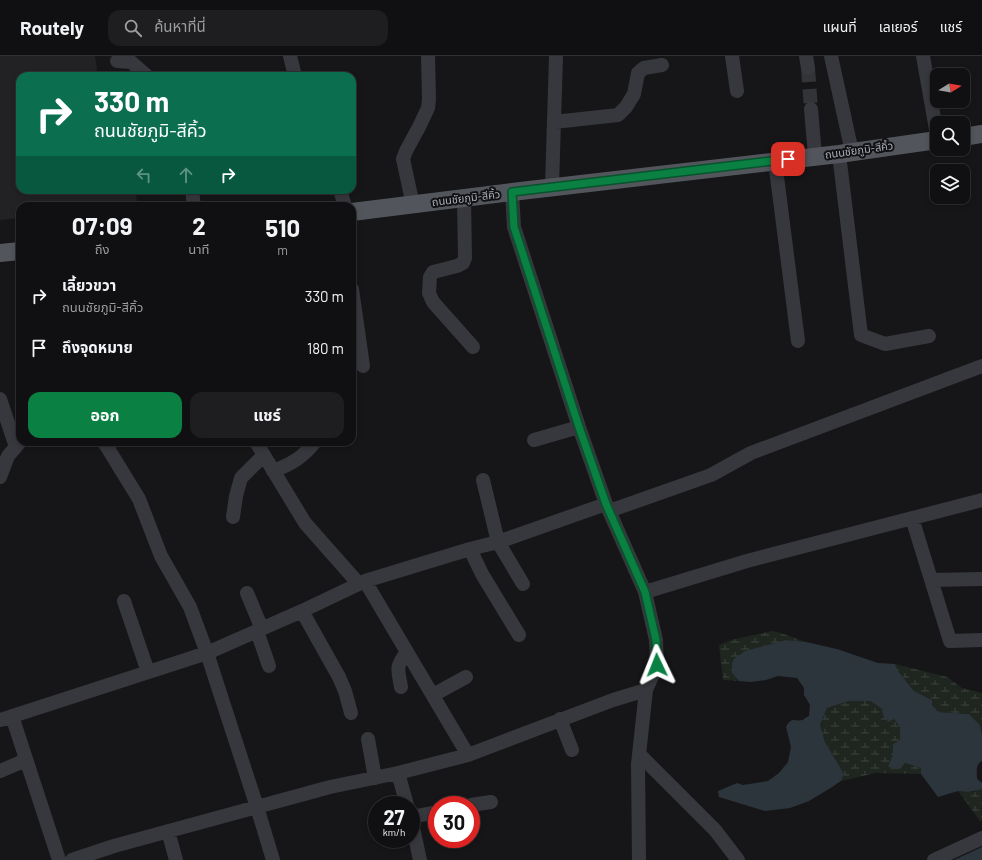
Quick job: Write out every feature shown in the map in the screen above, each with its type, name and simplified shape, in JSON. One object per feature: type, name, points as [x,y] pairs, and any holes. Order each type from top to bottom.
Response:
[{"type":"main road","points":[[970,135],[982,134]]},
{"type":"main road","name":"ถนนชัยภูมิ-สีคิ้ว","points":[[356,212],[846,153],[930,141]]},
{"type":"main road","points":[[0,253],[16,251]]},
{"type":"street","points":[[290,56],[294,72]]},
{"type":"street","points":[[413,205],[403,159],[428,108],[428,56]]},
{"type":"street","points":[[552,187],[556,56]]},
{"type":"street","points":[[732,56],[737,91]]},
{"type":"street","points":[[831,56],[846,153],[861,336],[885,344],[929,336]]},
{"type":"street","points":[[923,56],[934,116]]},
{"type":"street","points":[[117,61],[131,62],[142,72]]},
{"type":"street","points":[[554,122],[618,115],[626,108],[634,94],[638,73],[644,68],[662,65]]},
{"type":"street","points":[[811,109],[815,156]]},
{"type":"street","points":[[775,161],[798,341]]},
{"type":"street","points":[[512,192],[514,227],[579,427],[608,507],[645,592],[656,640],[657,665],[646,690],[638,764],[639,860]]},
{"type":"street","points":[[464,198],[465,258],[463,263],[457,266],[433,272],[430,277],[429,293],[433,302],[472,347]]},
{"type":"street","points":[[356,317],[363,366]]},
{"type":"street","points":[[59,860],[26,760],[6,718],[207,653],[302,611],[361,582],[498,542],[711,475],[751,453],[982,366]]},
{"type":"street","points":[[0,399],[16,439]]},
{"type":"street","points":[[534,440],[579,427]]},
{"type":"street","points":[[0,477],[8,456],[16,446]]},
{"type":"street","points":[[106,446],[138,499],[161,556],[190,607],[207,653],[273,860]]},
{"type":"street","points":[[258,446],[305,523],[361,582],[407,652],[468,754]]},
{"type":"street","points":[[274,471],[302,457],[312,446]]},
{"type":"street","points":[[233,517],[236,496],[241,478],[264,455]]},
{"type":"street","points":[[483,480],[498,542],[523,584]]},
{"type":"street","points":[[645,592],[747,561],[982,500]]},
{"type":"street","points":[[912,518],[950,641],[982,640]]},
{"type":"street","points":[[470,549],[482,574],[519,635]]},
{"type":"street","points":[[931,580],[982,579]]},
{"type":"street","points":[[247,593],[260,630],[269,666]]},
{"type":"street","points":[[124,601],[148,672]]},
{"type":"street","points":[[302,611],[339,677],[345,691],[351,713]]},
{"type":"street","points":[[401,688],[398,668],[400,660],[407,652]]},
{"type":"street","points":[[433,695],[466,677]]},
{"type":"street","points":[[72,860],[114,846],[330,787],[398,773],[468,754],[613,700],[646,690]]},
{"type":"street","points":[[560,720],[572,750]]},
{"type":"street","points":[[368,739],[375,778]]},
{"type":"street","points":[[639,754],[715,830],[738,860]]},
{"type":"street","points":[[0,771],[26,760]]},
{"type":"street","points":[[398,773],[404,796]]},
{"type":"street","points":[[480,804],[492,802]]},
{"type":"street","points":[[168,831],[176,860]]},
{"type":"street","points":[[934,860],[982,838]]},
{"type":"street","points":[[417,848],[420,860]]},
{"type":"shaded area","points":[[0,56],[95,56],[97,72],[16,72],[16,194],[136,194],[137,202],[16,202],[16,218],[0,220]]},
{"type":"shaded area","points":[[786,640],[806,642],[837,649],[878,663],[895,664],[898,671],[914,691],[932,700],[932,705],[938,712],[969,714],[980,725],[982,735],[982,761],[977,766],[977,779],[982,783],[982,788],[968,792],[958,791],[938,797],[921,774],[921,768],[905,763],[900,769],[888,767],[893,754],[893,744],[900,740],[900,727],[894,719],[888,722],[883,715],[882,709],[870,701],[849,701],[827,708],[820,725],[825,742],[844,774],[841,781],[809,801],[790,808],[765,811],[719,797],[718,791],[737,783],[743,785],[768,781],[779,773],[788,762],[791,747],[786,727],[792,720],[803,720],[809,716],[810,705],[804,695],[804,688],[797,678],[778,676],[766,680],[751,682],[739,681],[732,673],[732,663],[734,659],[745,651]]},
{"type":"shaded area","points":[[982,847],[982,860],[954,860]]},
{"type":"green space","points":[[772,631],[806,642],[786,640],[732,673],[739,681],[723,680],[719,645],[731,640]]},
{"type":"green space","points":[[895,664],[947,677],[962,688],[982,693],[982,735],[980,725],[969,714],[938,712],[932,705],[932,700],[914,691],[898,671]]},
{"type":"green space","points":[[849,701],[870,701],[894,719],[900,727],[900,740],[893,744],[893,754],[905,763],[921,768],[921,774],[876,773],[841,781],[844,774],[825,742],[820,725],[827,708]]},
{"type":"green space","points":[[982,788],[982,821],[980,821],[958,791],[967,792]]},
{"type":"tunnel","points":[[808,68],[811,109]]},
{"type":"route","points":[[657,665],[656,640],[645,592],[606,504],[579,427],[514,227],[512,192],[788,159]]}]
